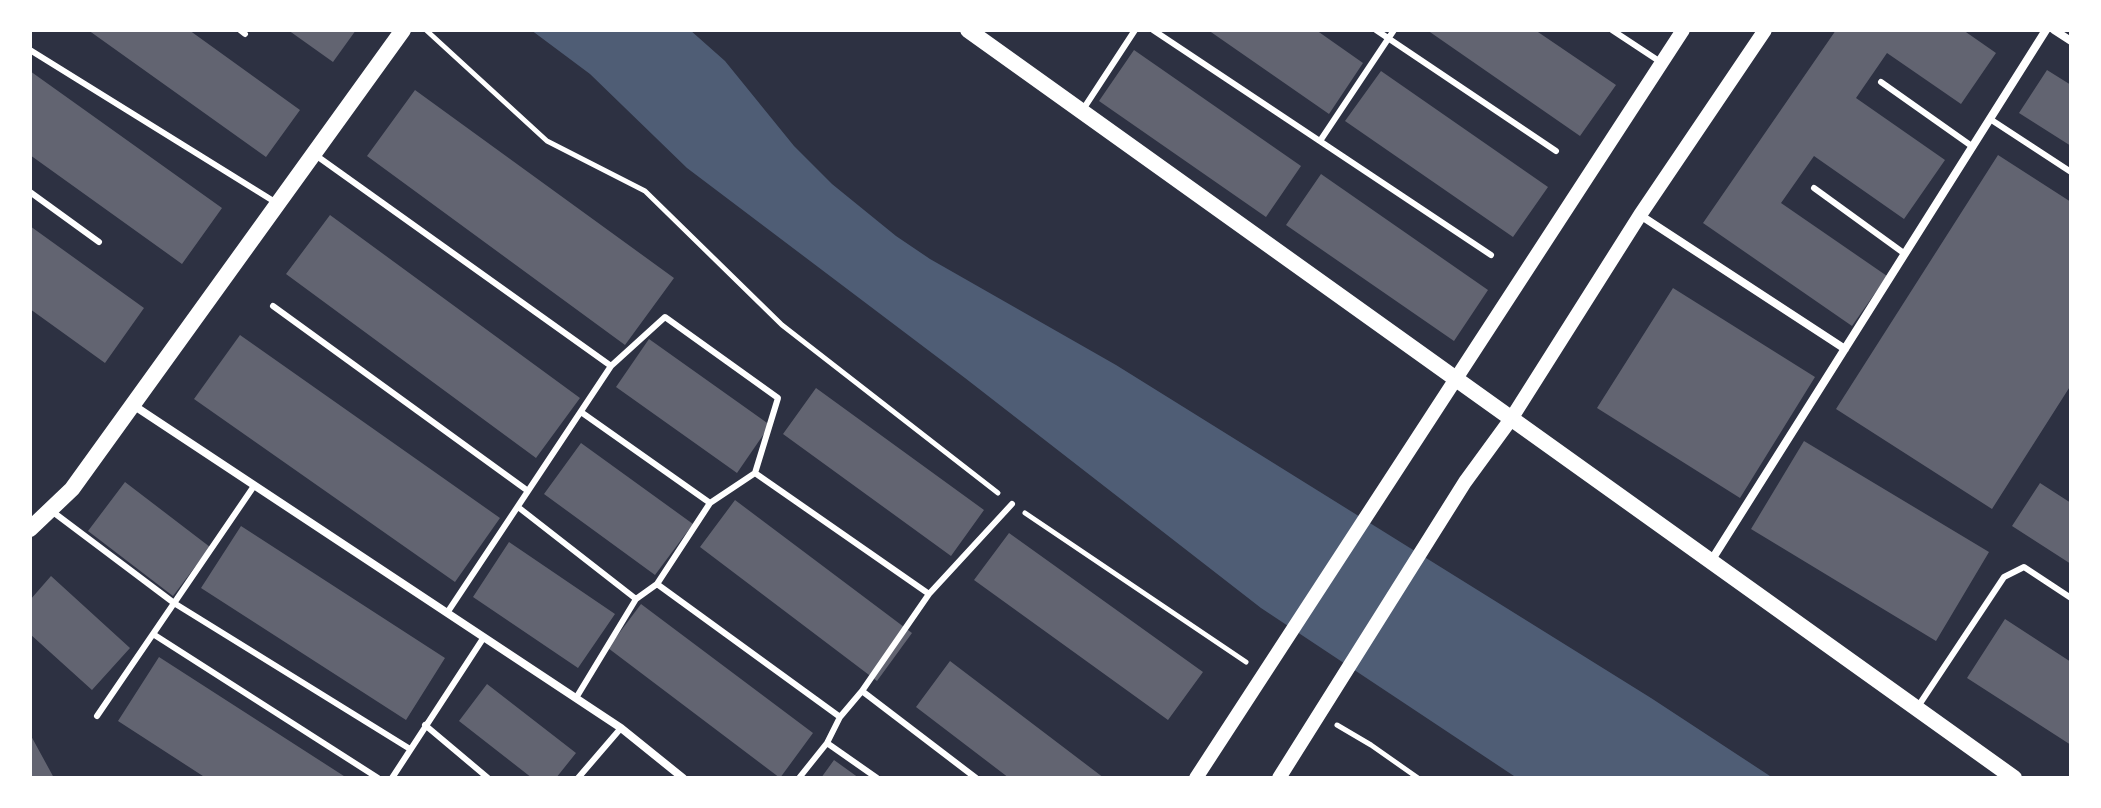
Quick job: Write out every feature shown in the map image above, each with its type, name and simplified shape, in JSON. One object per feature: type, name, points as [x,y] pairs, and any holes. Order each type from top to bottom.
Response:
[{"type":"main road","points":[[30,529],[72,489],[403,30]]},
{"type":"main road","points":[[968,30],[2014,778]]},
{"type":"street","points":[[1196,778],[1683,30]]},
{"type":"street","points":[[1279,778],[1465,482],[1511,419],[1640,215],[1765,30]]},
{"type":"street","points":[[1711,561],[2046,30]]},
{"type":"street","points":[[2054,30],[2071,41]]},
{"type":"street","points":[[1640,215],[1845,349]]},
{"type":"street","points":[[132,405],[621,728],[683,778]]},
{"type":"lane","points":[[1082,111],[1135,30]]},
{"type":"lane","points":[[1153,30],[1491,255]]},
{"type":"lane","points":[[1376,30],[1556,151]]},
{"type":"lane","points":[[1320,141],[1394,30]]},
{"type":"lane","points":[[1612,30],[1662,63]]},
{"type":"lane","points":[[30,50],[278,204]]},
{"type":"lane","points":[[1881,82],[1973,147]]},
{"type":"lane","points":[[1990,119],[2071,172]]},
{"type":"lane","points":[[314,154],[611,366]]},
{"type":"lane","points":[[1814,188],[1905,254]]},
{"type":"lane","points":[[30,192],[99,242]]},
{"type":"lane","points":[[273,306],[528,491]]},
{"type":"lane","points":[[447,613],[611,366],[665,317],[778,398],[755,473],[710,503],[657,584],[636,599],[576,698]]},
{"type":"lane","points":[[581,412],[710,503]]},
{"type":"lane","points":[[755,473],[929,594]]},
{"type":"lane","points":[[97,716],[254,486]]},
{"type":"lane","points":[[799,778],[827,743],[840,717],[862,691],[929,594],[1012,504]]},
{"type":"lane","points":[[518,507],[636,599]]},
{"type":"lane","points":[[50,510],[174,603],[410,749]]},
{"type":"lane","points":[[1917,708],[2004,577],[2024,567],[2071,598]]},
{"type":"lane","points":[[657,584],[840,717]]},
{"type":"lane","points":[[153,634],[378,778]]},
{"type":"lane","points":[[392,778],[484,637]]},
{"type":"lane","points":[[862,691],[976,778]]},
{"type":"lane","points":[[425,725],[488,778]]},
{"type":"lane","points":[[578,778],[621,728]]},
{"type":"lane","points":[[827,743],[877,778]]},
{"type":"path","points":[[426,30],[547,141],[645,191],[782,325],[1012,504],[1264,674]]},
{"type":"path","points":[[1319,714],[1418,778]]},
{"type":"water","points":[[531,30],[690,30],[725,61],[794,146],[832,184],[896,236],[930,259],[1116,365],[1651,698],[1773,778],[1517,778],[1261,608],[965,378],[687,168],[590,74]]},
{"type":"building","points":[[88,30],[189,30],[300,110],[266,157]]},
{"type":"building","points":[[288,30],[356,30],[333,62]]},
{"type":"building","points":[[1208,30],[1316,30],[1363,63],[1329,114]]},
{"type":"building","points":[[1427,30],[1535,30],[1616,85],[1580,136]]},
{"type":"building","points":[[1836,30],[1963,30],[1996,53],[1961,104],[1887,53],[1856,98],[1945,160],[1904,219],[1814,156],[1781,203],[1887,276],[1852,326],[1703,223]]},
{"type":"building","points":[[1134,50],[1301,166],[1266,217],[1099,101]]},
{"type":"building","points":[[2047,70],[2071,85],[2071,146],[2019,113]]},
{"type":"building","points":[[30,71],[222,208],[182,264],[30,155]]},
{"type":"building","points":[[1381,71],[1548,187],[1513,237],[1345,121]]},
{"type":"building","points":[[415,90],[674,278],[625,345],[367,156]]},
{"type":"building","points":[[1998,155],[2071,202],[2071,385],[1992,509],[1836,409]]},
{"type":"building","points":[[1321,174],[1488,290],[1454,341],[1286,225]]},
{"type":"building","points":[[330,215],[580,398],[536,458],[286,274]]},
{"type":"building","points":[[30,226],[144,308],[105,363],[30,309]]},
{"type":"building","points":[[1673,288],[1815,377],[1740,498],[1597,408]]},
{"type":"building","points":[[240,335],[500,518],[455,582],[194,399]]},
{"type":"building","points":[[649,339],[770,425],[737,473],[616,387]]},
{"type":"building","points":[[816,388],[984,510],[951,556],[783,434]]},
{"type":"building","points":[[1804,441],[1989,552],[1936,641],[1751,529]]},
{"type":"building","points":[[581,443],[693,524],[655,575],[544,494]]},
{"type":"building","points":[[125,482],[210,547],[173,596],[88,531]]},
{"type":"building","points":[[2040,483],[2071,503],[2071,564],[2012,526]]},
{"type":"building","points":[[735,500],[912,633],[877,681],[700,547]]},
{"type":"building","points":[[241,526],[445,658],[406,720],[201,588]]},
{"type":"building","points":[[1009,533],[1203,672],[1168,720],[974,580]]},
{"type":"building","points":[[509,542],[615,614],[578,668],[473,597]]},
{"type":"building","points":[[51,576],[130,648],[92,690],[30,634],[30,600]]},
{"type":"building","points":[[641,604],[813,733],[780,778],[608,648]]},
{"type":"building","points":[[2005,619],[2071,662],[2071,745],[1967,678]]},
{"type":"building","points":[[159,657],[347,778],[206,778],[118,721]]},
{"type":"building","points":[[950,661],[1104,778],[1009,778],[916,707]]},
{"type":"building","points":[[487,684],[576,753],[556,778],[532,778],[459,721]]},
{"type":"building","points":[[30,734],[54,778],[30,778]]},
{"type":"building","points":[[834,760],[859,778],[821,778]]}]
